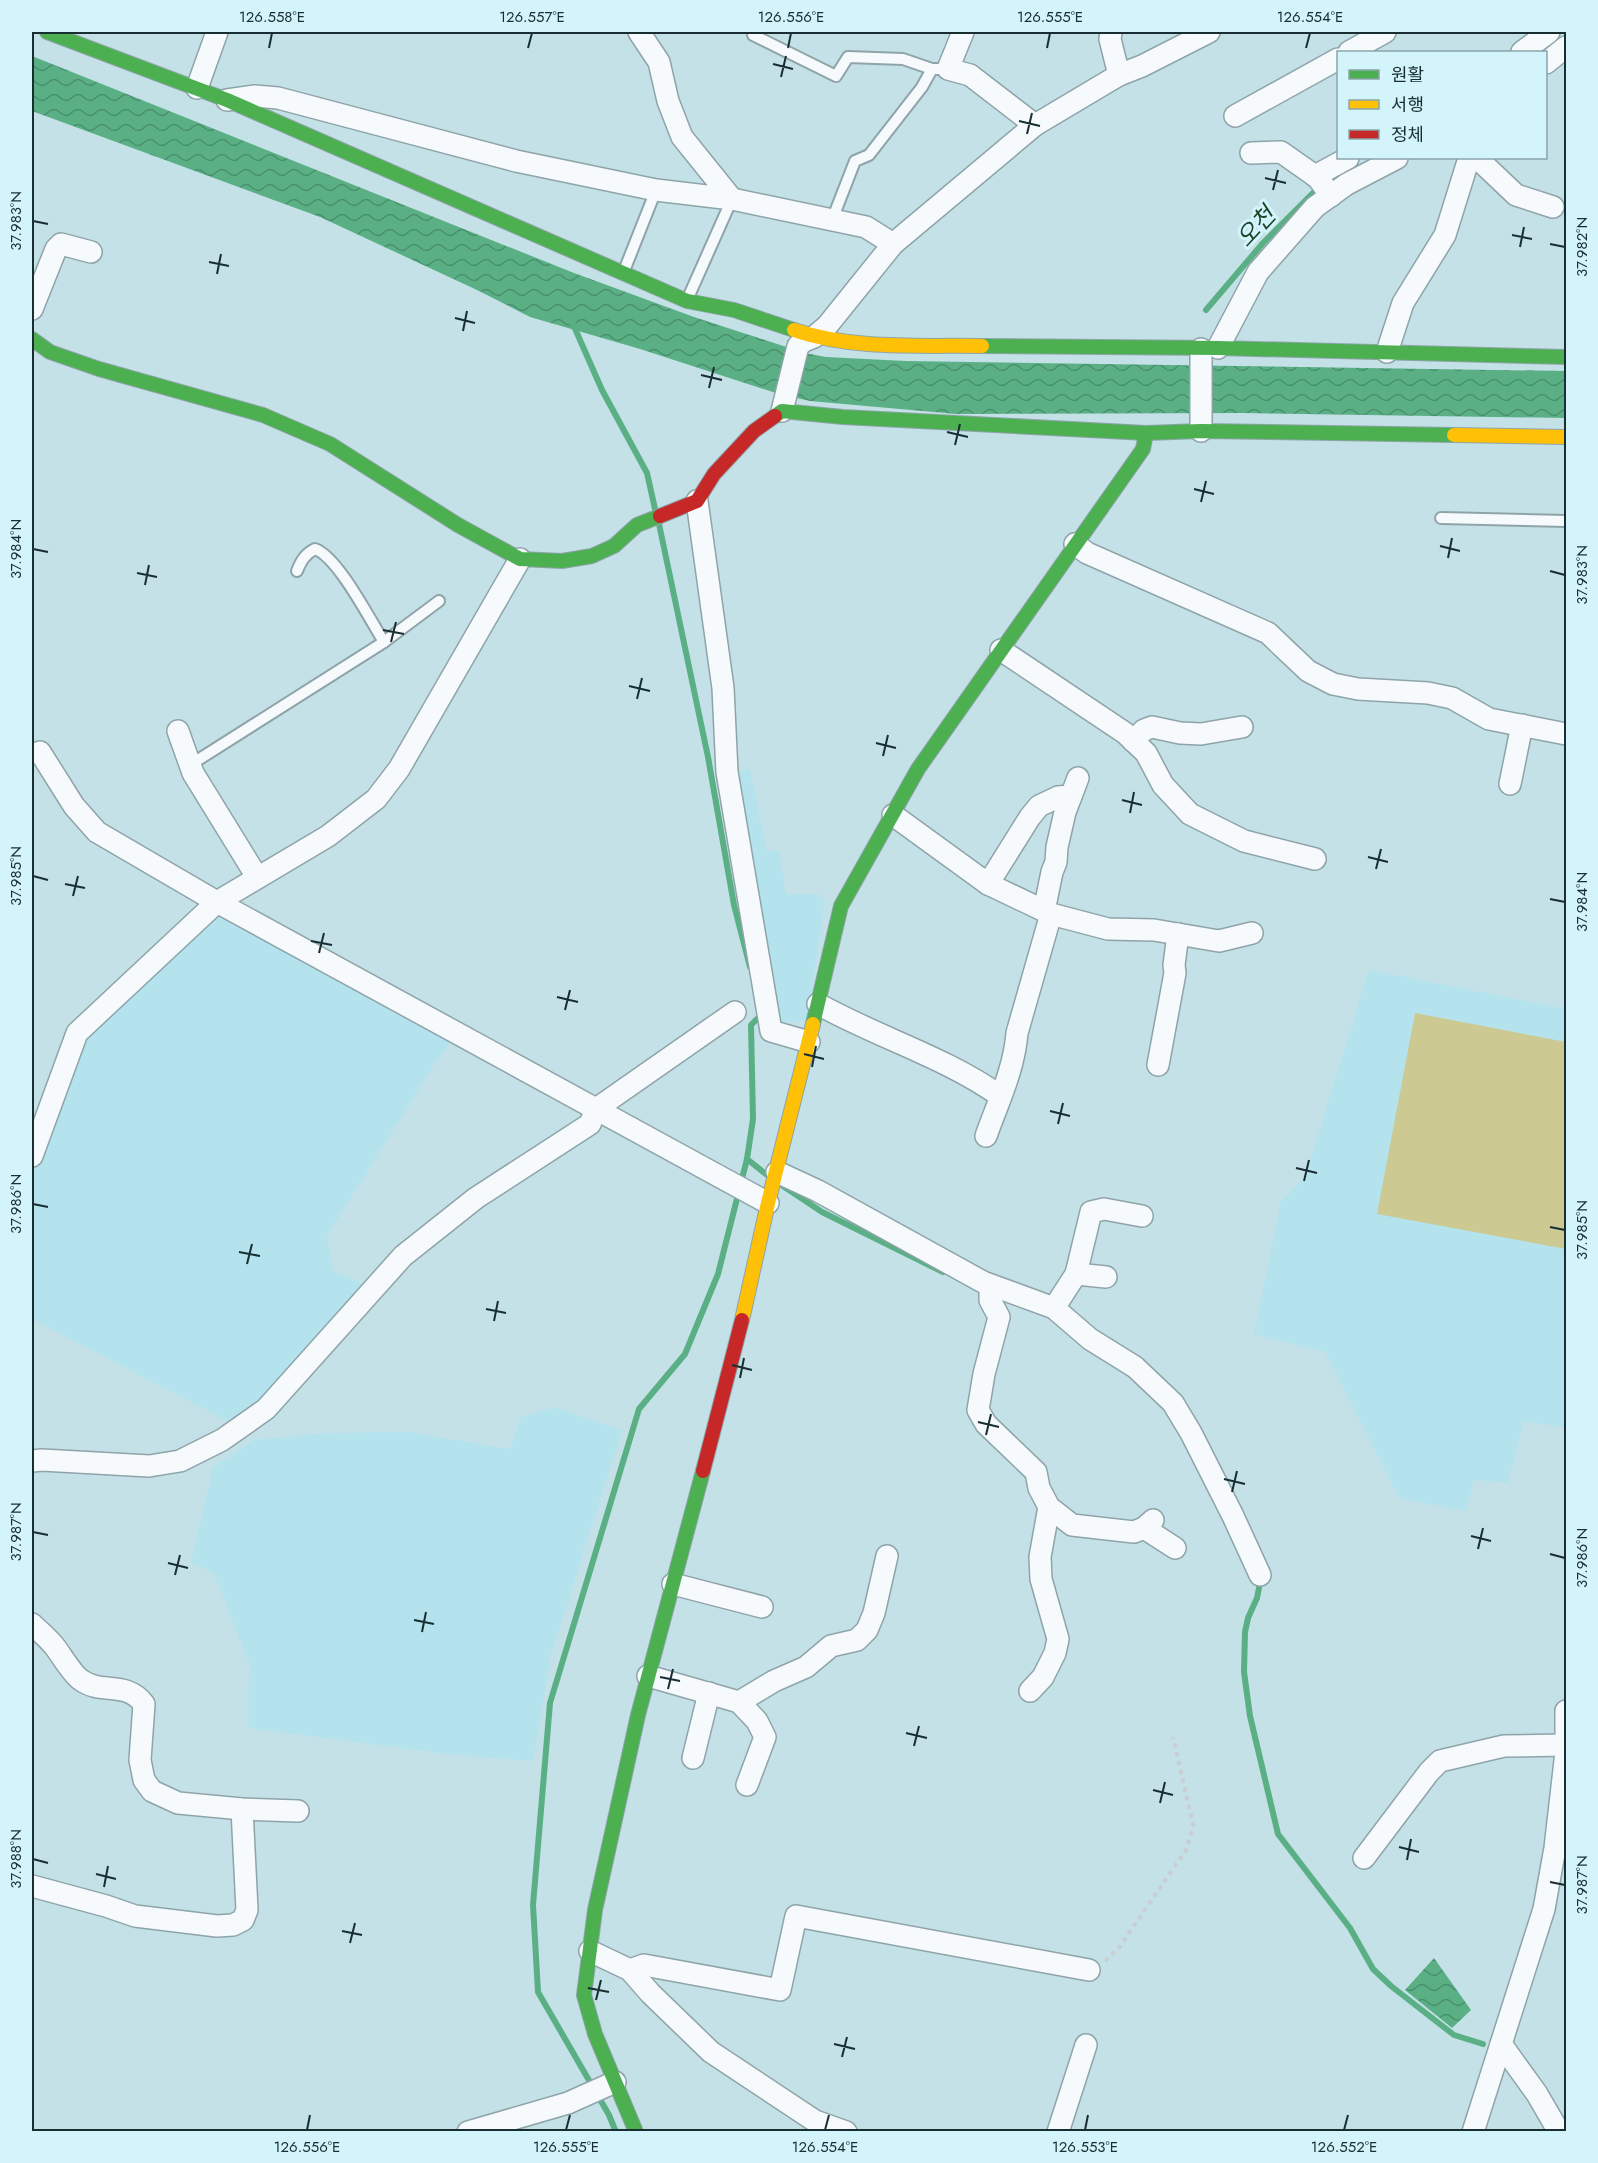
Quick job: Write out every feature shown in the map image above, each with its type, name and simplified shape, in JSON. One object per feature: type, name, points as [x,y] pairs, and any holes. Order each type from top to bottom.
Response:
[{"type":"street","points":[[47,32],[227,100],[687,301],[734,310],[806,342],[1207,354],[1387,352],[1566,357]]},
{"type":"street","points":[[197,88],[217,32]]},
{"type":"street","points":[[639,32],[659,62],[668,101],[682,137],[732,200]]},
{"type":"street","points":[[963,32],[940,69],[970,75],[1035,125]]},
{"type":"street","points":[[1111,32],[1110,39],[1119,75]]},
{"type":"street","points":[[32,339],[50,352],[99,369],[263,415],[330,444],[458,525],[520,559],[562,561],[592,556],[614,546],[637,525],[690,504],[754,431],[783,406],[806,342],[826,326],[893,244],[1035,125],[1119,75],[1209,32]]},
{"type":"street","points":[[1351,51],[1385,32]]},
{"type":"street","points":[[1523,51],[1549,32]]},
{"type":"street","points":[[1547,61],[1566,47]]},
{"type":"street","points":[[1235,116],[1337,60]]},
{"type":"street","points":[[227,100],[255,96],[278,98],[516,161],[656,190],[732,200],[866,227],[893,244]]},
{"type":"street","points":[[1251,153],[1281,152],[1322,185],[1347,184],[1395,159]]},
{"type":"street","points":[[1201,423],[1207,354],[1258,272],[1314,207],[1322,185],[1347,159]]},
{"type":"street","points":[[1387,352],[1403,303],[1445,235],[1469,159]]},
{"type":"street","points":[[1478,159],[1516,195],[1553,207]]},
{"type":"street","points":[[32,309],[56,249],[61,244],[91,252]]},
{"type":"street","points":[[783,406],[843,417],[1146,433],[1201,423],[1566,437]]},
{"type":"street","points":[[636,2132],[611,2083],[584,1995],[594,1910],[648,1676],[738,1340],[769,1186],[818,1004],[841,906],[918,770],[1143,449],[1146,433]]},
{"type":"street","points":[[690,504],[723,688],[727,772],[771,1031],[808,1042]]},
{"type":"street","points":[[1075,544],[1087,553],[1268,633],[1308,671],[1333,684],[1358,689],[1428,693],[1452,698],[1490,719],[1566,734]]},
{"type":"street","points":[[32,1156],[77,1033],[217,902],[328,836],[376,799],[399,769],[520,559]]},
{"type":"street","points":[[1001,650],[1125,733],[1146,753],[1162,784],[1190,814],[1244,841],[1315,859]]},
{"type":"street","points":[[1510,784],[1522,725]]},
{"type":"street","points":[[1133,741],[1152,727],[1180,733],[1201,734],[1242,727]]},
{"type":"street","points":[[178,731],[190,765],[257,877]]},
{"type":"street","points":[[40,752],[74,806],[97,832],[217,902],[729,1182],[818,1191],[990,1292],[1054,1308],[1090,1339],[1136,1367],[1173,1403],[1191,1433],[1233,1516],[1260,1575]]},
{"type":"street","points":[[986,1136],[1000,1096],[1006,1086],[1016,1051],[1017,1033],[1047,913],[1057,847],[1065,812],[1075,787],[1039,806],[988,884]]},
{"type":"street","points":[[892,815],[988,884],[1047,913],[1108,929],[1154,930],[1219,940],[1252,933]]},
{"type":"street","points":[[1158,1065],[1175,973],[1178,934]]},
{"type":"street","points":[[818,1004],[957,1071],[1000,1096]]},
{"type":"street","points":[[32,1461],[149,1466],[180,1461],[222,1440],[266,1409],[403,1256],[476,1198],[590,1124],[596,1109],[735,1012]]},
{"type":"street","points":[[1054,1308],[1076,1274],[1091,1212],[1104,1209],[1142,1216]]},
{"type":"street","points":[[1076,1274],[1106,1278]]},
{"type":"street","points":[[990,1292],[999,1317],[984,1374],[978,1410],[986,1424],[1036,1472],[1039,1488],[1049,1507],[1072,1525],[1134,1532],[1148,1524],[1175,1548]]},
{"type":"street","points":[[1030,1691],[1043,1677],[1055,1653],[1058,1639],[1041,1579],[1040,1557],[1049,1507]]},
{"type":"street","points":[[739,1702],[774,1681],[806,1667],[831,1646],[857,1640],[867,1630],[874,1613],[887,1556]]},
{"type":"street","points":[[673,1584],[762,1607]]},
{"type":"street","points":[[32,1624],[52,1644],[81,1680],[98,1686],[119,1688],[137,1695],[144,1704],[140,1760],[144,1780],[152,1791],[178,1803],[298,1811]]},
{"type":"street","points":[[648,1676],[739,1702],[757,1721],[765,1737],[747,1785]]},
{"type":"street","points":[[693,1758],[708,1693]]},
{"type":"street","points":[[1473,2132],[1544,1909],[1555,1848],[1566,1745],[1566,1711]]},
{"type":"street","points":[[1365,1858],[1429,1772],[1440,1761],[1504,1746],[1566,1745]]},
{"type":"street","points":[[32,1886],[135,1916],[217,1926],[233,1925],[243,1920],[247,1910],[242,1809]]},
{"type":"street","points":[[630,1970],[644,1965],[780,1990],[796,1916],[1089,1970]]},
{"type":"street","points":[[590,1951],[630,1970],[650,1993],[711,2052],[815,2121],[846,2132]]},
{"type":"street","points":[[1501,2044],[1537,2094],[1559,2132]]},
{"type":"street","points":[[1058,2132],[1086,2045]]},
{"type":"street","points":[[468,2132],[568,2103],[611,2083]]},
{"type":"lane","points":[[753,35],[836,76],[848,57],[903,59],[940,69],[922,87],[869,155],[855,161],[832,220]]},
{"type":"lane","points":[[623,274],[656,190]]},
{"type":"lane","points":[[687,301],[732,200]]},
{"type":"lane","points":[[1441,518],[1566,521]]},
{"type":"lane","points":[[297,571],[309,552],[315,549],[323,552],[336,565],[384,642]]},
{"type":"lane","points":[[190,765],[384,642],[439,601]]},
{"type":"path","points":[[1089,1970],[1102,1963],[1118,1949],[1186,1850],[1192,1825],[1173,1737]]},
{"type":"shaded area","points":[[750,769],[767,851],[779,851],[786,894],[819,894],[825,902],[807,1020],[776,1023],[733,773]]},
{"type":"shaded area","points":[[220,913],[452,1041],[434,1065],[327,1236],[333,1270],[362,1284],[263,1401],[231,1423],[32,1319],[32,1175],[85,1036]]},
{"type":"shaded area","points":[[1369,970],[1566,1009],[1566,1428],[1524,1421],[1508,1483],[1474,1480],[1466,1511],[1399,1498],[1325,1352],[1254,1335],[1281,1201],[1305,1177]]},
{"type":"shaded area","points":[[1415,1013],[1566,1042],[1566,1249],[1377,1214]]},
{"type":"shaded area","points":[[555,1407],[622,1430],[551,1655],[533,1761],[455,1755],[248,1728],[249,1664],[214,1573],[191,1563],[213,1467],[254,1440],[324,1433],[406,1432],[510,1449],[521,1417]]},
{"type":"water","points":[[32,56],[574,273],[694,317],[805,353],[826,357],[906,361],[1566,371],[1566,418],[1243,413],[956,414],[810,401],[779,394],[640,349],[530,317],[320,217],[32,111]]},
{"type":"water","points":[[1434,1958],[1471,2010],[1452,2028],[1405,1990]]},
{"type":"waterway","name":"오천","points":[[1206,310],[1263,243],[1319,187]]},
{"type":"waterway","points":[[573,324],[602,390],[647,473],[655,509]]},
{"type":"waterway","points":[[659,524],[708,757],[734,905],[750,967]]},
{"type":"waterway","points":[[616,2132],[609,2115],[538,1992],[533,1905],[550,1703],[639,1409],[685,1354],[718,1274],[747,1159],[753,1119],[751,1025],[760,1016],[759,1012]]},
{"type":"waterway","points":[[747,1159],[767,1175]]},
{"type":"waterway","points":[[783,1186],[822,1212],[943,1272]]},
{"type":"waterway","points":[[1257,1578],[1260,1583],[1257,1598],[1248,1618],[1245,1632],[1244,1672],[1250,1716],[1278,1834],[1350,1928],[1373,1969],[1391,1986],[1454,2035],[1483,2044]]},
{"type":"traffic: fast","points":[[47,32],[227,100],[687,301],[734,310],[794,330]]},
{"type":"traffic: fast","points":[[32,339],[50,352],[99,369],[263,415],[330,444],[458,525],[520,559],[562,561],[592,556],[614,546],[637,525],[660,516]]},
{"type":"traffic: fast","points":[[982,346],[1218,348],[1566,357]]},
{"type":"traffic: fast","points":[[775,416],[782,411],[843,417],[1146,433],[1201,431],[1454,435]]},
{"type":"traffic: fast","points":[[813,1024],[841,906],[918,769],[1143,449],[1146,433]]},
{"type":"traffic: fast","points":[[636,2132],[595,2034],[584,1995],[595,1910],[638,1715],[703,1471]]},
{"type":"traffic: slow","points":[[794,330],[863,344],[982,346]]},
{"type":"traffic: slow","points":[[1454,435],[1566,437]]},
{"type":"traffic: slow","points":[[742,1320],[768,1203],[813,1024]]},
{"type":"traffic: jam","points":[[660,516],[697,501],[714,474],[754,431],[775,416]]},
{"type":"traffic: jam","points":[[703,1471],[742,1320]]}]
